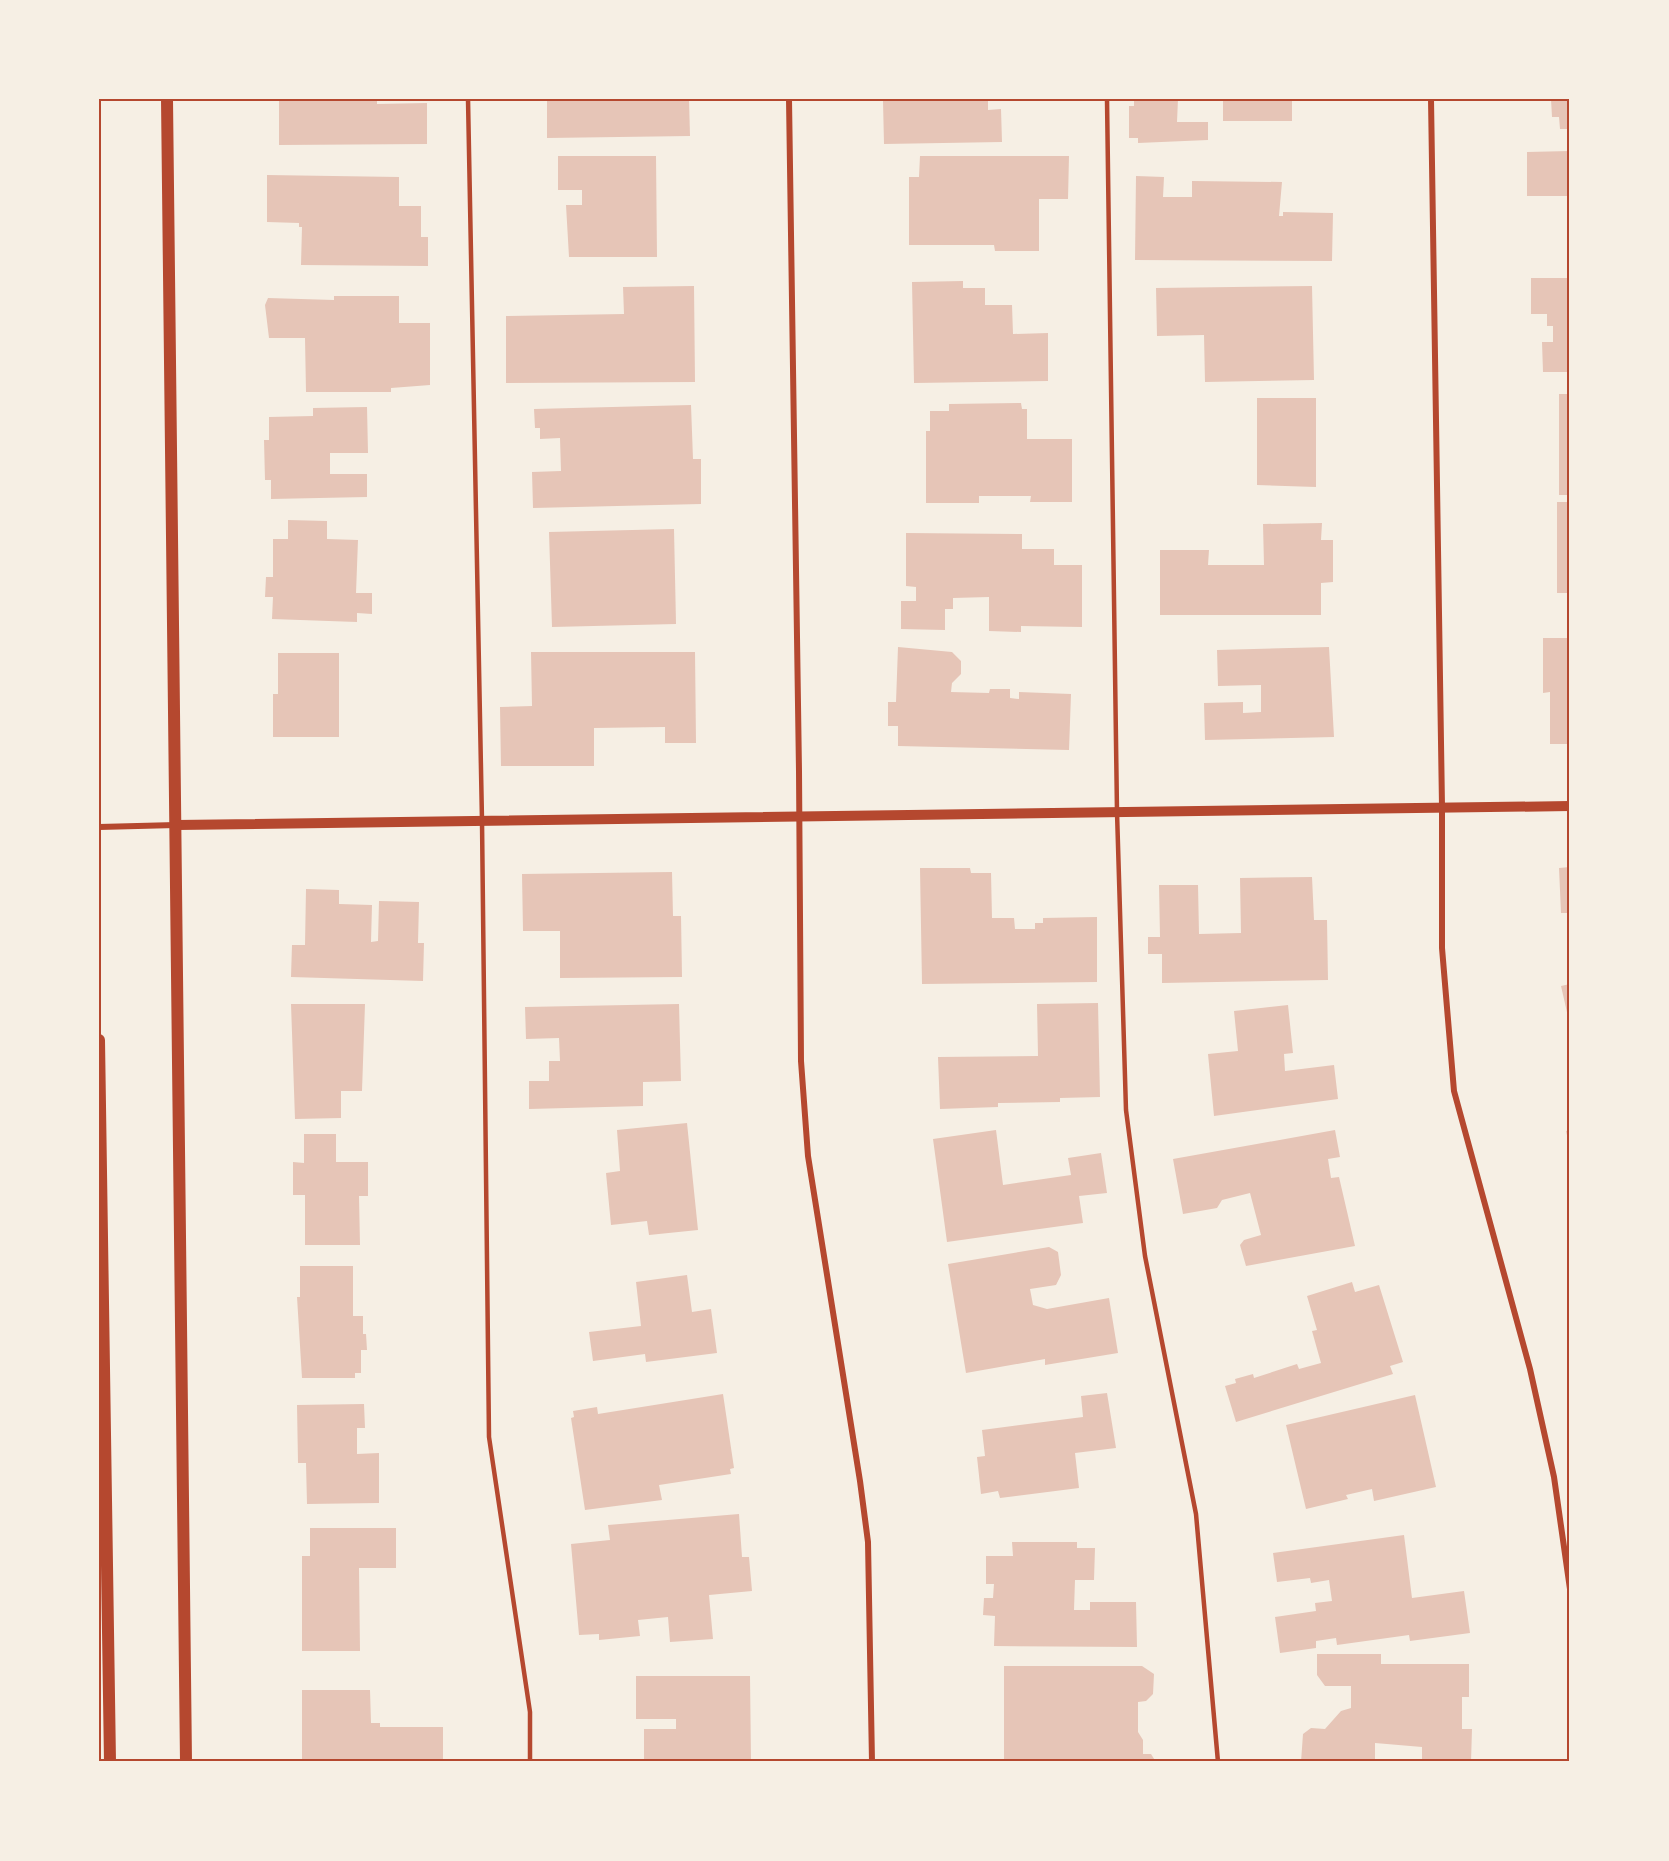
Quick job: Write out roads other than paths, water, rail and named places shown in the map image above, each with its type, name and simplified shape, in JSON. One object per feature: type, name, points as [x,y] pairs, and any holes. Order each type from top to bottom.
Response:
[{"type":"main road","points":[[167,99],[186,1762]]},
{"type":"main road","points":[[99,1040],[110,1762]]},
{"type":"street","points":[[789,99],[801,1061],[808,1156],[868,1542],[872,1762]]},
{"type":"street","points":[[1431,99],[1442,806],[1442,948],[1454,1091],[1530,1369],[1554,1477],[1570,1589]]},
{"type":"street","points":[[99,826],[1570,806]]},
{"type":"lane","points":[[468,99],[482,821],[489,1437],[530,1712],[530,1762]]},
{"type":"lane","points":[[1107,99],[1117,812],[1126,1110],[1145,1256],[1196,1514],[1218,1762]]}]
